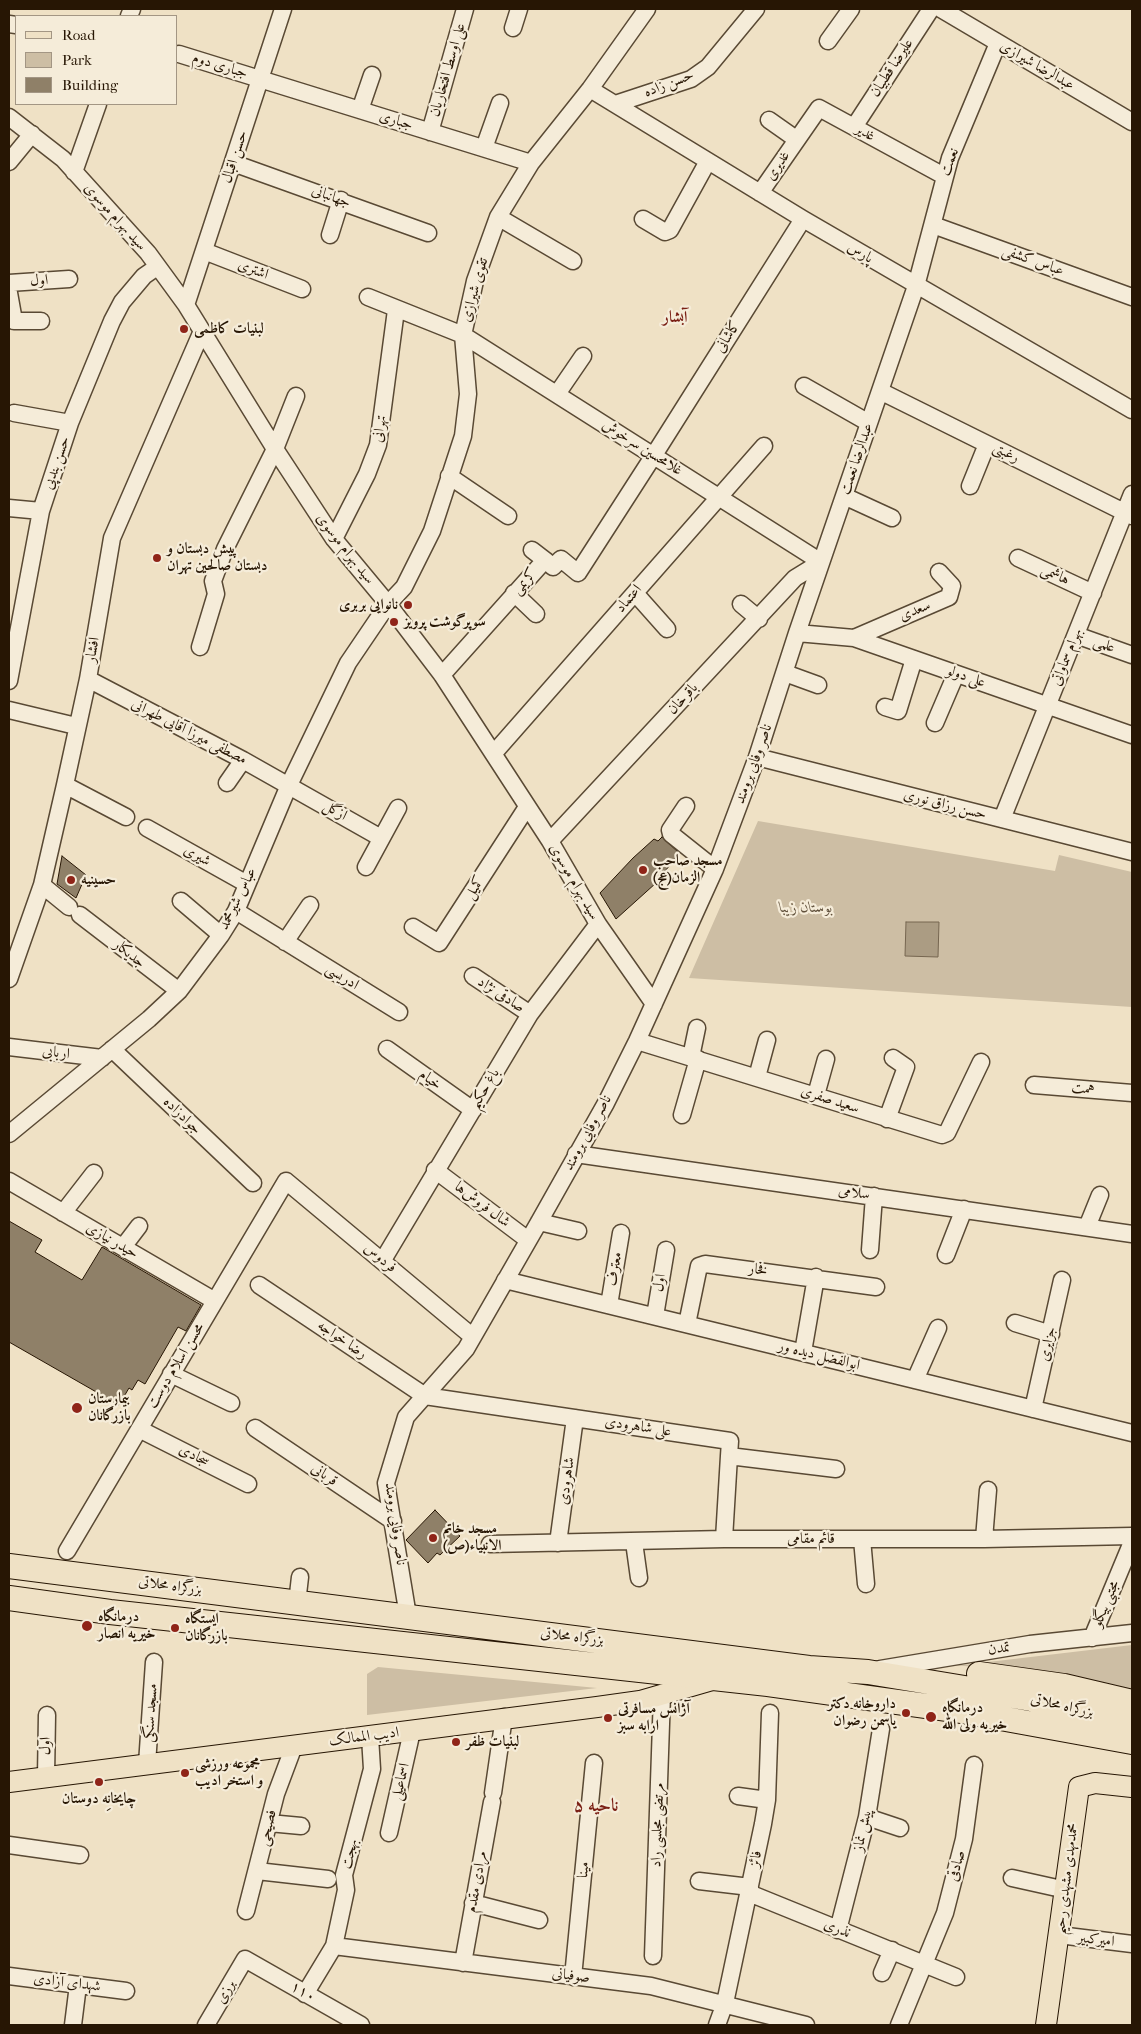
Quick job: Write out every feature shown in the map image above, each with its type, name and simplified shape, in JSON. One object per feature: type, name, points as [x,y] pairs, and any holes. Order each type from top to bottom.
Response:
[{"type":"highway","name":"بزرگراه محلاتی","points":[[9,1566],[115,1578],[809,1668],[868,1672],[966,1686],[1132,1723]]},
{"type":"highway","points":[[110,1612],[97,1601],[96,1594],[100,1587],[115,1578]]},
{"type":"highway","name":"بزرگراه محلاتی","points":[[9,1598],[110,1612],[768,1684],[962,1711],[1132,1742]]},
{"type":"highway","points":[[868,1672],[954,1670],[1064,1686],[1132,1702]]},
{"type":"highway","points":[[962,1711],[983,1727],[1132,1758]]},
{"type":"main road","name":"ادیب الممالک","points":[[9,1782],[412,1732],[504,1717],[597,1707],[662,1696],[717,1679]]},
{"type":"main road","name":"محمدمهدی مشهدی رحیم","points":[[1046,2025],[1060,1935],[1079,1787],[1095,1783],[1132,1787]]},
{"type":"street","name":"حسن اقبال","points":[[186,306],[283,9]]},
{"type":"street","name":"علی اوسط افتخاریان","points":[[430,132],[465,9]]},
{"type":"street","points":[[513,28],[519,9]]},
{"type":"street","name":"تقوی شیرازی","points":[[388,604],[404,587],[418,563],[432,531],[463,436],[468,394],[463,335],[475,281],[498,217],[531,163],[590,89],[647,9]]},
{"type":"street","name":"حسن زاده","points":[[615,104],[690,79],[708,67],[756,9]]},
{"type":"street","points":[[828,41],[851,9]]},
{"type":"street","name":"علیرضا قطبیان","points":[[854,127],[931,9]]},
{"type":"street","name":"عبدالرضا شیرازی","points":[[941,9],[1132,122]]},
{"type":"street","name":"نعمت","points":[[916,286],[944,176],[998,43]]},
{"type":"street","name":"جباری دوم","points":[[179,54],[260,79]]},
{"type":"street","points":[[360,110],[372,75]]},
{"type":"street","name":"جباری","points":[[260,79],[531,163]]},
{"type":"street","name":"پارس","points":[[590,89],[916,286],[1132,410]]},
{"type":"street","points":[[484,148],[500,103]]},
{"type":"street","points":[[74,172],[98,105]]},
{"type":"street","name":"غدیر","points":[[796,139],[819,108],[944,176]]},
{"type":"street","name":"سید بهرام موسوی","points":[[9,117],[63,159],[148,253],[186,306],[274,449],[334,539],[388,604],[442,675],[550,841],[598,924],[654,1004]]},
{"type":"street","points":[[769,120],[796,139]]},
{"type":"street","points":[[9,162],[32,134]]},
{"type":"street","name":"غدیری","points":[[760,193],[796,139]]},
{"type":"street","points":[[643,219],[665,232],[670,230],[708,161]]},
{"type":"street","name":"جهانبانی","points":[[233,163],[341,200],[428,233]]},
{"type":"street","points":[[330,235],[341,200]]},
{"type":"street","points":[[498,217],[573,261]]},
{"type":"street","name":"کاشانی","points":[[654,455],[803,219]]},
{"type":"street","name":"عباس کشفی","points":[[933,225],[1132,297]]},
{"type":"street","name":"اشتری","points":[[204,251],[302,289]]},
{"type":"street","name":"حسن بندپی","points":[[9,681],[41,511],[70,423],[112,321],[122,302],[144,276],[158,268]]},
{"type":"street","name":"اول","points":[[9,283],[69,279]]},
{"type":"street","name":"عبدالرضا نعمت","points":[[797,632],[916,286]]},
{"type":"street","points":[[9,293],[14,321],[41,321]]},
{"type":"street","points":[[368,297],[396,310],[463,335]]},
{"type":"street","name":"تهرانی","points":[[334,539],[367,474],[378,445],[396,310]]},
{"type":"street","name":"افشار","points":[[9,979],[42,885],[88,679],[112,538],[202,331]]},
{"type":"street","name":"غلامحسین سرخوش","points":[[463,335],[720,496],[821,562]]},
{"type":"street","points":[[557,394],[584,356]]},
{"type":"street","points":[[804,386],[869,423]]},
{"type":"street","name":"رغبتی","points":[[880,391],[1128,514]]},
{"type":"street","points":[[200,647],[216,594],[213,581],[222,557],[274,449],[296,396]]},
{"type":"street","points":[[14,413],[70,423]]},
{"type":"street","points":[[970,486],[987,444]]},
{"type":"street","name":"اعتماد","points":[[494,753],[764,446]]},
{"type":"street","name":"کریمی","points":[[442,675],[514,593],[539,555],[553,567],[561,558],[578,572],[654,455]]},
{"type":"street","points":[[449,476],[508,516]]},
{"type":"street","name":"بهرام سماواتی","points":[[1002,819],[1093,593],[1128,514],[1132,494]]},
{"type":"street","points":[[844,496],[892,518]]},
{"type":"street","points":[[9,508],[41,511]]},
{"type":"street","name":"هاشمی","points":[[1018,558],[1093,593]]},
{"type":"street","name":"باقرخان","points":[[550,841],[759,619],[795,578],[821,562]]},
{"type":"street","name":"سعدی","points":[[854,638],[948,597],[952,586],[939,572]]},
{"type":"street","points":[[514,593],[536,614]]},
{"type":"street","points":[[635,593],[668,629]]},
{"type":"street","name":"عباس شیرمحمد","points":[[9,1134],[107,1054],[179,991],[221,935],[236,911],[289,785],[348,663],[388,604]]},
{"type":"street","points":[[741,604],[759,619]]},
{"type":"street","name":"علی دولو","points":[[797,632],[854,638],[1132,735]]},
{"type":"street","name":"ناصر وفایی برومند","points":[[408,1616],[386,1483],[406,1416],[466,1349],[539,1222],[637,1041],[715,869],[757,757],[797,632]]},
{"type":"street","name":"علمی","points":[[1076,635],[1132,655]]},
{"type":"street","points":[[885,706],[898,711],[914,659]]},
{"type":"street","points":[[785,673],[818,685]]},
{"type":"street","points":[[936,723],[956,674]]},
{"type":"street","name":"مصطفی میرزا آقایی طهرانی","points":[[88,679],[289,785]]},
{"type":"street","points":[[9,710],[76,726]]},
{"type":"street","name":"حسن رزاق نوری","points":[[757,757],[1132,852]]},
{"type":"street","points":[[227,783],[243,760]]},
{"type":"street","name":"ازگل","points":[[289,785],[381,838]]},
{"type":"street","points":[[65,786],[126,817]]},
{"type":"street","points":[[686,806],[670,830],[671,834],[715,869]]},
{"type":"street","name":"کمیل","points":[[413,927],[439,943],[527,807]]},
{"type":"street","points":[[366,867],[398,808]]},
{"type":"street","name":"شیری","points":[[147,828],[247,884]]},
{"type":"street","name":"جدیکار","points":[[42,885],[179,991]]},
{"type":"street","points":[[181,902],[221,935]]},
{"type":"street","points":[[285,942],[310,905]]},
{"type":"street","name":"ادریسی","points":[[236,911],[399,1012]]},
{"type":"street","name":"باغ حکیم","points":[[383,1260],[435,1170],[530,1014],[598,924]]},
{"type":"street","name":"صادقی نژاد","points":[[473,976],[530,1014]]},
{"type":"street","points":[[682,1115],[694,1058],[697,1028]]},
{"type":"street","points":[[757,1077],[767,1040]]},
{"type":"street","name":"سعید صفری","points":[[637,1041],[816,1095],[942,1136],[947,1133],[981,1062]]},
{"type":"street","name":"اربابی","points":[[9,1047],[107,1054]]},
{"type":"street","name":"خیام","points":[[387,1049],[473,1110]]},
{"type":"street","name":"جوادزاده","points":[[107,1054],[253,1183]]},
{"type":"street","points":[[887,1119],[906,1067],[893,1058]]},
{"type":"street","points":[[816,1095],[826,1059]]},
{"type":"street","name":"همت","points":[[1034,1085],[1132,1093]]},
{"type":"street","name":"سلامی","points":[[576,1154],[1132,1234]]},
{"type":"street","name":"شال فروش‌ها","points":[[435,1170],[528,1240]]},
{"type":"street","points":[[63,1213],[94,1173]]},
{"type":"street","name":"حیدر نیازی","points":[[9,1181],[215,1301]]},
{"type":"street","name":"فردوس","points":[[286,1181],[473,1336]]},
{"type":"street","name":"محسن اسلام دوست","points":[[67,1551],[286,1181]]},
{"type":"street","points":[[1087,1227],[1100,1195]]},
{"type":"street","points":[[870,1250],[874,1196]]},
{"type":"street","points":[[946,1256],[964,1209]]},
{"type":"street","points":[[539,1222],[578,1231]]},
{"type":"street","points":[[123,1248],[139,1226]]},
{"type":"street","name":"معترف","points":[[609,1305],[621,1233]]},
{"type":"street","name":"اول","points":[[655,1316],[666,1250]]},
{"type":"street","name":"فخار","points":[[686,1324],[699,1266],[705,1264],[816,1277],[876,1287]]},
{"type":"street","points":[[803,1352],[816,1277]]},
{"type":"street","name":"ابوالفضل دیده ور","points":[[505,1280],[1132,1433]]},
{"type":"street","name":"جزایری","points":[[1033,1409],[1062,1280]]},
{"type":"street","name":"رضا خواجه","points":[[259,1285],[425,1396]]},
{"type":"street","points":[[1014,1323],[1051,1334]]},
{"type":"street","points":[[915,1380],[938,1328]]},
{"type":"street","points":[[171,1374],[231,1404]]},
{"type":"street","name":"علی شاهرودی","points":[[425,1396],[730,1441],[729,1456]]},
{"type":"street","name":"شاهرودی","points":[[558,1543],[575,1418]]},
{"type":"street","name":"قربانی","points":[[255,1428],[393,1521]]},
{"type":"street","name":"سجادی","points":[[139,1429],[248,1484]]},
{"type":"street","points":[[724,1539],[729,1456],[836,1470]]},
{"type":"street","points":[[984,1540],[988,1490]]},
{"type":"street","name":"قائم مقامی","points":[[490,1544],[724,1539],[984,1540],[1132,1536]]},
{"type":"street","points":[[862,1539],[866,1584]]},
{"type":"street","points":[[634,1542],[640,1578]]},
{"type":"street","name":"مجتبی بیگلو","points":[[1092,1638],[1132,1542]]},
{"type":"street","points":[[297,1603],[300,1578]]},
{"type":"street","name":"تمدن","points":[[868,1672],[939,1658],[1132,1633]]},
{"type":"street","name":"مسجد سنگی","points":[[147,1764],[154,1662]]},
{"type":"street","name":"مرتضی مجلسی راد","points":[[653,1956],[662,1696]]},
{"type":"street","name":"فائز","points":[[717,2025],[725,2003],[767,1800],[770,1713]]},
{"type":"street","name":"اول","points":[[46,1777],[47,1715]]},
{"type":"street","name":"مرادی مقدم","points":[[462,1963],[492,1797],[504,1717]]},
{"type":"street","name":"پیش نماز","points":[[838,1930],[867,1817],[881,1729]]},
{"type":"street","name":"اسماعیلی","points":[[389,1833],[412,1732]]},
{"type":"street","name":"بهجت","points":[[305,1994],[334,1946],[346,1890],[344,1875],[372,1769],[370,1737]]},
{"type":"street","name":"فصیحی","points":[[246,1911],[276,1794],[294,1746]]},
{"type":"street","name":"مینا","points":[[573,1977],[594,1763]]},
{"type":"street","name":"صادقی","points":[[899,2025],[926,1964],[945,1913],[964,1839],[974,1765]]},
{"type":"street","points":[[738,1796],[767,1800]]},
{"type":"street","points":[[867,1817],[900,1828]]},
{"type":"street","points":[[269,1823],[300,1826]]},
{"type":"street","points":[[9,1845],[80,1855]]},
{"type":"street","points":[[257,1871],[328,1879]]},
{"type":"street","points":[[1012,1878],[1066,1890]]},
{"type":"street","points":[[699,1881],[749,1890]]},
{"type":"street","name":"نذری","points":[[749,1890],[838,1930],[926,1964]]},
{"type":"street","points":[[473,1903],[540,1920]]},
{"type":"street","name":"امیرکبیر","points":[[1060,1935],[1132,1944]]},
{"type":"street","name":"صوفیانی","points":[[334,1946],[651,1986],[725,2003],[806,2025]]},
{"type":"street","points":[[882,1973],[892,1950]]},
{"type":"street","name":"۱۱۰","points":[[245,1959],[360,2025]]},
{"type":"street","name":"برزی","points":[[206,2025],[245,1959]]},
{"type":"street","points":[[926,1964],[956,1977]]},
{"type":"street","name":"شهدای آزادی","points":[[9,1976],[126,1991]]},
{"type":"street","points":[[73,2025],[78,1985]]},
{"type":"green space","name":"بوستان زیبا","points":[[758,821],[1055,871],[1059,855],[1132,872],[1132,1007],[689,978]]},
{"type":"green space","points":[[1132,1645],[1132,1692],[1031,1671],[937,1664],[963,1665]]},
{"type":"green space","points":[[378,1667],[597,1688],[367,1715],[367,1674]]},
{"type":"shaded area","points":[[906,922],[939,922],[938,957],[905,956]]},
{"type":"building","name":"مسجد صاحب الزمان(عج)","points":[[662,837],[679,853],[656,883],[616,919],[600,893],[654,839],[658,841]]},
{"type":"building","name":"حسینیه","points":[[62,856],[86,875],[76,898],[57,884]]},
{"type":"building","points":[[9,1221],[42,1240],[35,1252],[82,1280],[102,1247],[201,1305],[186,1331],[178,1327],[145,1384],[138,1380],[132,1390],[129,1388],[119,1405],[9,1342]]},
{"type":"building","name":"مسجد خاتم الانبیاء(ص)","points":[[435,1510],[460,1536],[440,1555],[437,1553],[428,1563],[406,1540]]},
{"type":"place","name":"لبنیات کاظمی","points":[[184,329]]},
{"type":"place","name":"پیش دبستان و دبستان صالحین تهران","points":[[157,558]]},
{"type":"place","name":"نانوایی بربری","points":[[408,605]]},
{"type":"place","name":"سوپرگوشت پرویز","points":[[394,622]]},
{"type":"place","name":"مسجد صاحب الزمان(عج)","points":[[643,870]]},
{"type":"place","name":"حسینیه","points":[[71,880]]},
{"type":"place","name":"بیمارستان بازرگانان","points":[[77,1408]]},
{"type":"place","name":"مسجد خاتم الانبیاء(ص)","points":[[433,1538]]},
{"type":"place","name":"درمانگاه خیریه انصار","points":[[87,1626]]},
{"type":"place","name":"ایستگاه بازرگانان","points":[[175,1628]]},
{"type":"place","name":"داروخانه دکتر یاسمن رضوان","points":[[906,1713]]},
{"type":"place","name":"درمانگاه خیریه ولی الله","points":[[931,1717]]},
{"type":"place","name":"آژانس مسافرتی ارابه سبز","points":[[608,1718]]},
{"type":"place","name":"لبنیات ظفر","points":[[456,1742]]},
{"type":"place","name":"مجموعه ورزشی و استخر ادیب","points":[[185,1773]]},
{"type":"place","name":"چایخانِه دوستان","points":[[99,1782]]},
{"type":"district","name":"آبشار","points":[[675,318]]},
{"type":"district","name":"ناحیه ۵","points":[[596,1807]]}]
